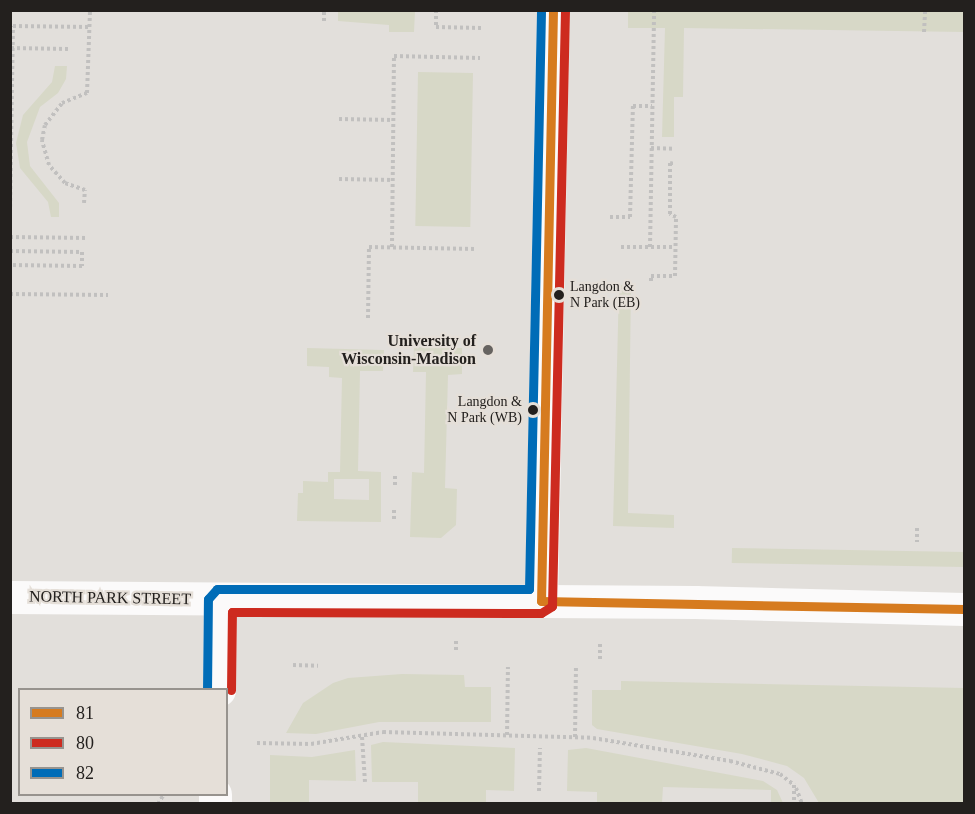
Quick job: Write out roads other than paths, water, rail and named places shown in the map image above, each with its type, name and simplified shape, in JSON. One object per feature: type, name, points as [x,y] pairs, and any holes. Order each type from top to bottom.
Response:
[{"type":"street","points":[[542,601],[553,10]]},
{"type":"street","name":"NORTH PARK STREET","points":[[10,597],[542,601],[964,609]]},
{"type":"street","points":[[219,688],[220,600]]},
{"type":"place","name":"Langdon & N Park (EB)","points":[[559,295]]},
{"type":"place","name":"University of Wisconsin-Madison","points":[[488,350]]},
{"type":"place","name":"Langdon & N Park (WB)","points":[[533,410]]}]
